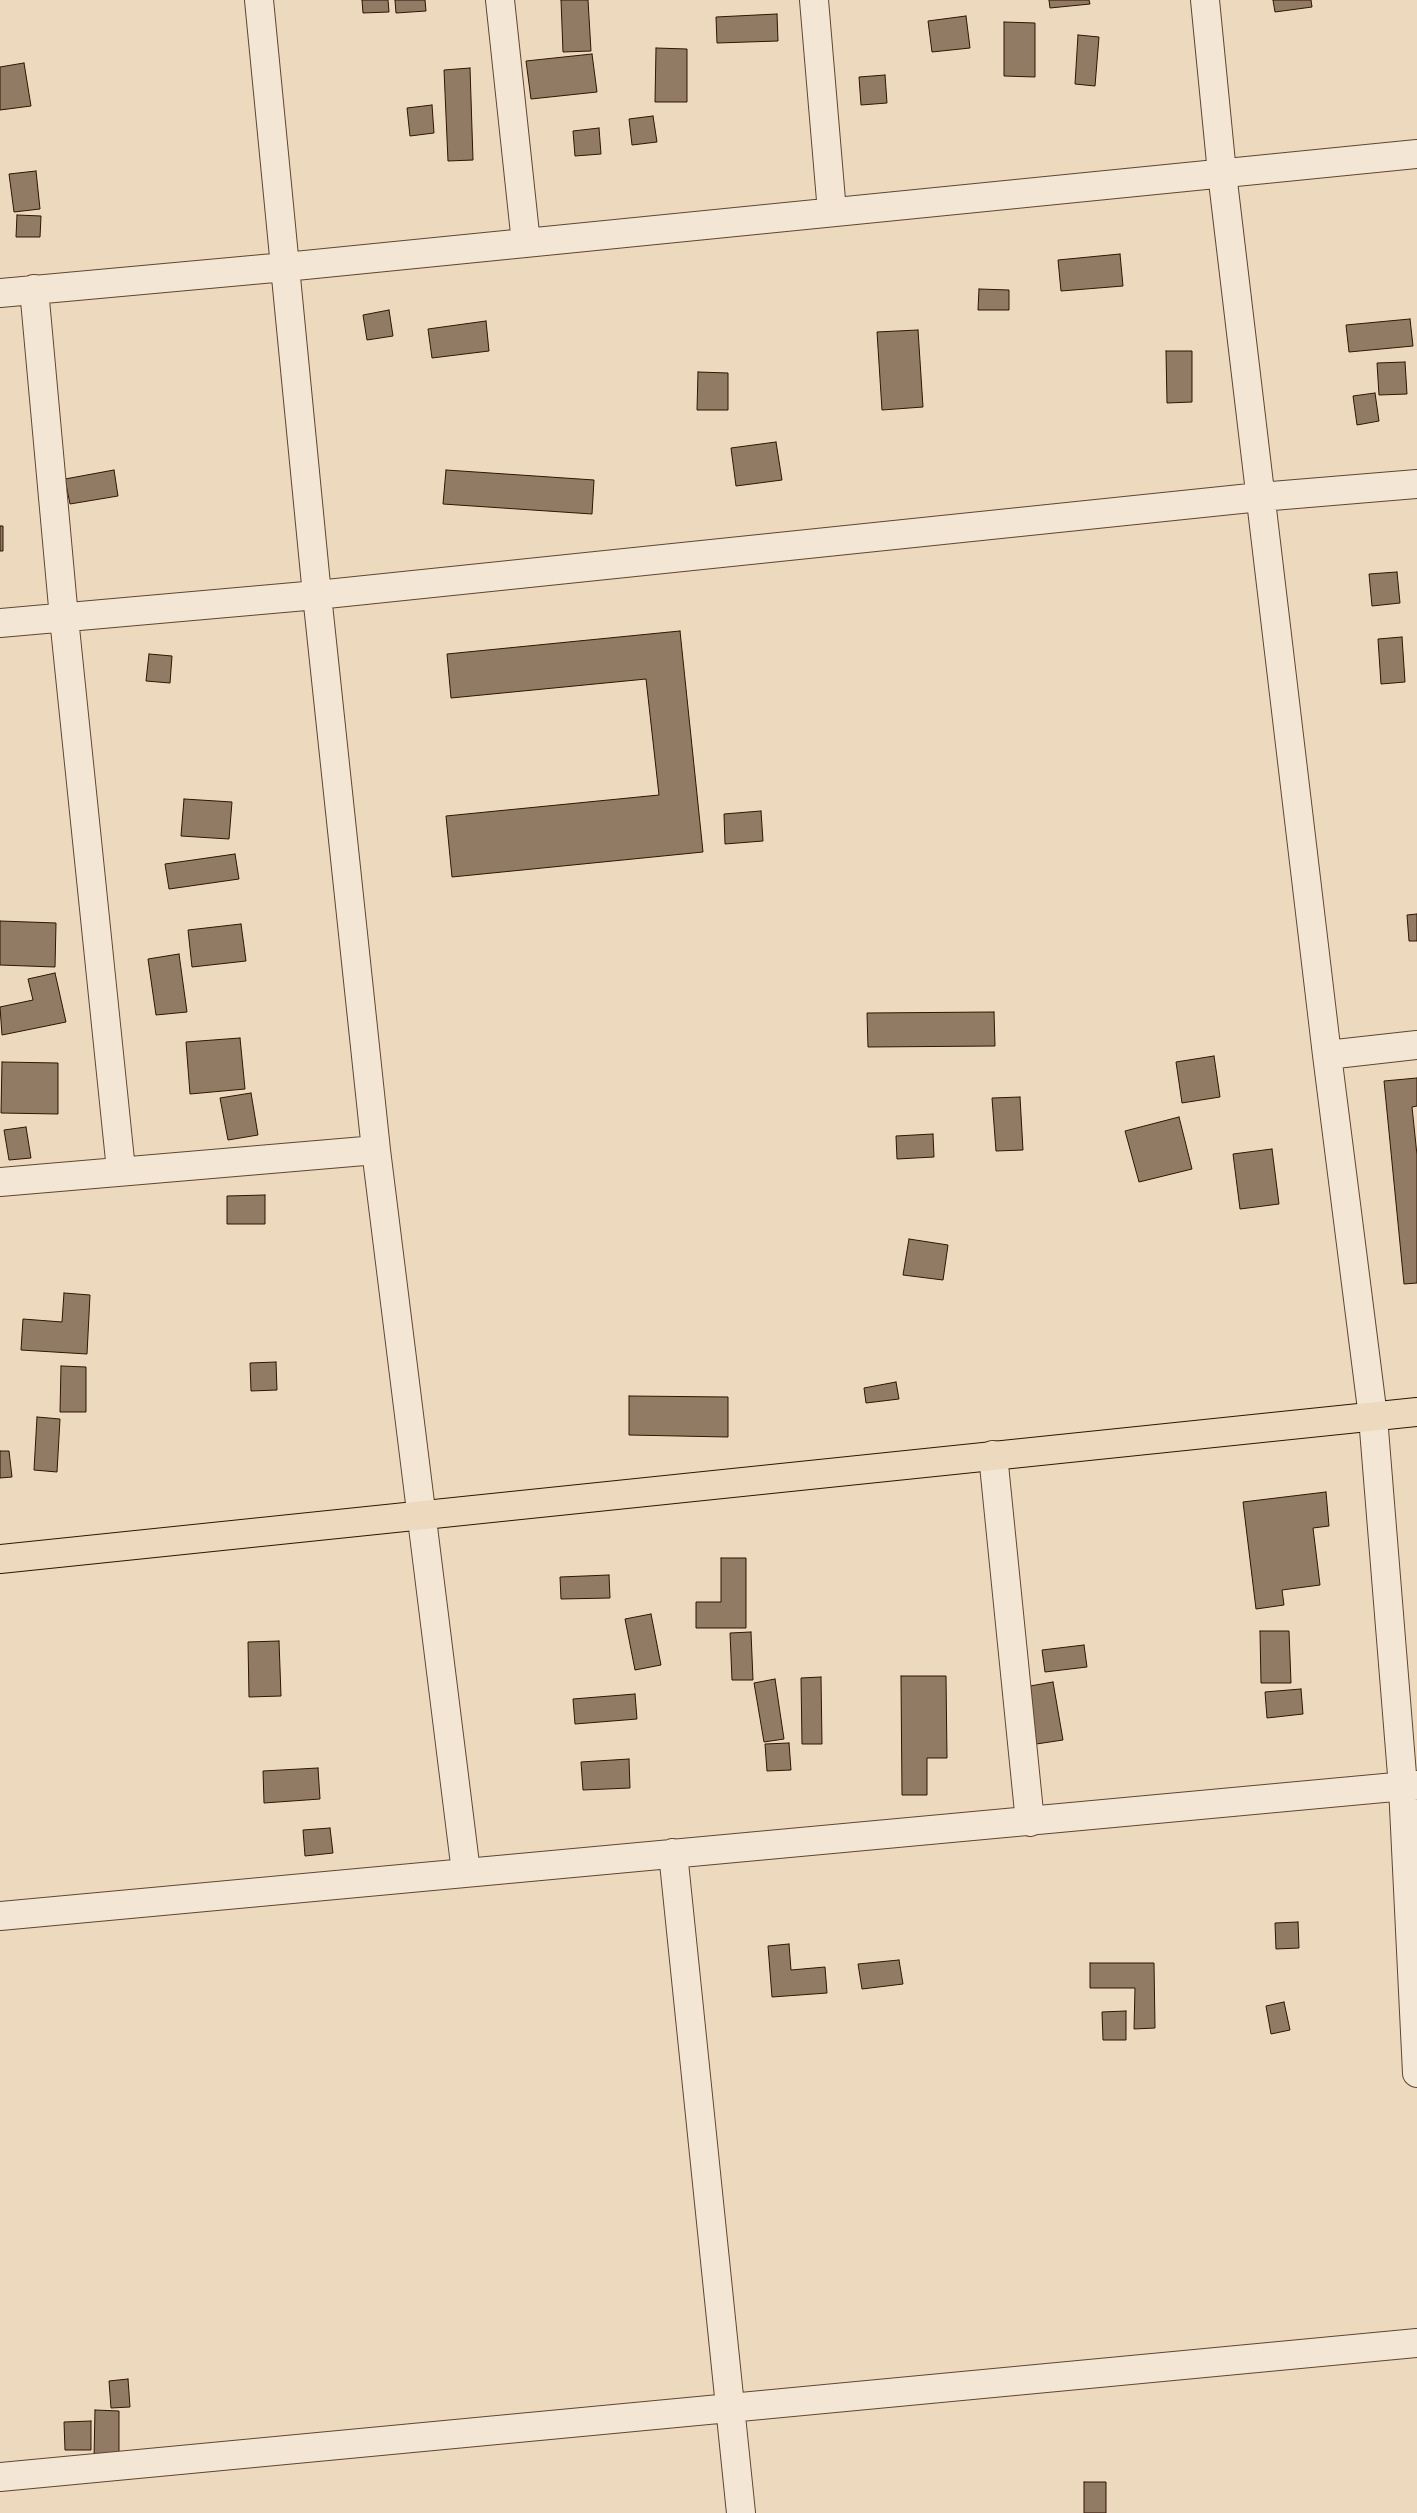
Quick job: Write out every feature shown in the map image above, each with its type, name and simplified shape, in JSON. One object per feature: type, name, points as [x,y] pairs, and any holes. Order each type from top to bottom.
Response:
[{"type":"main road","points":[[0,1559],[1417,1412]]},
{"type":"street","points":[[259,0],[317,594],[376,1150],[466,1872]]},
{"type":"street","points":[[500,0],[526,243]]},
{"type":"street","points":[[814,0],[832,212]]},
{"type":"street","points":[[1206,0],[1222,173],[1260,497],[1327,1055],[1373,1417],[1410,1786],[1417,2073]]},
{"type":"street","points":[[0,292],[286,267],[1417,154]]},
{"type":"street","points":[[34,289],[64,618],[121,1170]]},
{"type":"street","points":[[0,623],[317,594],[1260,497],[1417,484]]},
{"type":"street","points":[[1327,1055],[1417,1045]]},
{"type":"street","points":[[0,1182],[121,1170],[376,1150]]},
{"type":"street","points":[[993,1455],[1030,1822]]},
{"type":"street","points":[[0,1916],[1410,1786]]},
{"type":"street","points":[[674,1853],[741,2513]]},
{"type":"street","points":[[0,2478],[1417,2342]]},
{"type":"building","points":[[362,0],[388,0],[389,12],[363,13]]},
{"type":"building","points":[[395,0],[425,0],[426,11],[396,13]]},
{"type":"building","points":[[561,0],[588,0],[591,51],[563,52]]},
{"type":"building","points":[[1049,0],[1089,0],[1090,4],[1050,8]]},
{"type":"building","points":[[1273,0],[1311,0],[1312,7],[1275,12]]},
{"type":"building","points":[[777,14],[778,41],[717,43],[716,17]]},
{"type":"building","points":[[966,16],[970,48],[932,52],[928,21]]},
{"type":"building","points":[[1004,22],[1035,23],[1035,77],[1004,76]]},
{"type":"building","points":[[1078,35],[1099,37],[1095,86],[1075,84]]},
{"type":"building","points":[[656,48],[687,49],[687,102],[655,102]]},
{"type":"building","points":[[592,54],[597,92],[531,99],[526,61]]},
{"type":"building","points":[[24,63],[31,106],[0,110],[0,67]]},
{"type":"building","points":[[470,68],[473,160],[448,161],[444,70]]},
{"type":"building","points":[[885,75],[887,103],[861,105],[859,77]]},
{"type":"building","points":[[432,105],[434,133],[410,136],[407,108]]},
{"type":"building","points":[[653,116],[657,142],[632,145],[629,119]]},
{"type":"building","points":[[599,128],[601,154],[575,156],[573,131]]},
{"type":"building","points":[[36,171],[40,209],[14,212],[9,174]]},
{"type":"building","points":[[17,215],[41,216],[40,237],[16,237]]},
{"type":"building","points":[[1120,254],[1123,286],[1061,291],[1058,260]]},
{"type":"building","points":[[979,289],[1009,290],[1009,310],[978,310]]},
{"type":"building","points":[[389,310],[393,336],[367,340],[363,315]]},
{"type":"building","points":[[1410,319],[1413,346],[1349,352],[1346,325]]},
{"type":"building","points":[[486,321],[489,351],[432,358],[428,329]]},
{"type":"building","points":[[918,330],[923,407],[882,410],[877,332]]},
{"type":"building","points":[[1166,351],[1192,351],[1192,402],[1167,403]]},
{"type":"building","points":[[1405,362],[1407,394],[1379,395],[1377,363]]},
{"type":"building","points":[[698,372],[728,373],[728,410],[697,410]]},
{"type":"building","points":[[1375,393],[1379,421],[1357,425],[1353,396]]},
{"type":"building","points":[[776,442],[782,480],[736,486],[731,448]]},
{"type":"building","points":[[114,470],[118,496],[70,504],[65,479]]},
{"type":"building","points":[[446,470],[594,480],[592,514],[443,504]]},
{"type":"building","points":[[0,526],[3,526],[3,551],[0,551]]},
{"type":"building","points":[[1397,572],[1400,603],[1372,606],[1369,574]]},
{"type":"building","points":[[680,631],[703,852],[452,877],[446,816],[659,795],[646,679],[451,698],[447,654]]},
{"type":"building","points":[[1402,637],[1405,682],[1381,684],[1378,639]]},
{"type":"building","points":[[149,654],[172,656],[170,683],[146,681]]},
{"type":"building","points":[[184,799],[232,802],[229,839],[181,836]]},
{"type":"building","points":[[761,811],[763,841],[725,844],[724,814]]},
{"type":"building","points":[[235,854],[239,879],[169,889],[165,864]]},
{"type":"building","points":[[1417,914],[1417,941],[1409,941],[1407,915]]},
{"type":"building","points":[[0,921],[56,923],[55,967],[0,965]]},
{"type":"building","points":[[241,924],[246,961],[192,967],[188,930]]},
{"type":"building","points":[[179,954],[187,1012],[156,1015],[148,959]]},
{"type":"building","points":[[55,973],[66,1022],[2,1035],[0,1007],[33,1000],[28,979]]},
{"type":"building","points":[[994,1012],[995,1046],[868,1047],[867,1013]]},
{"type":"building","points":[[240,1038],[245,1089],[190,1094],[186,1042]]},
{"type":"building","points":[[1214,1056],[1220,1097],[1182,1103],[1176,1062]]},
{"type":"building","points":[[2,1062],[58,1063],[58,1114],[1,1113]]},
{"type":"building","points":[[1417,1078],[1417,1106],[1412,1107],[1417,1155],[1417,1283],[1404,1284],[1384,1081]]},
{"type":"building","points":[[251,1093],[258,1135],[228,1140],[220,1098]]},
{"type":"building","points":[[1020,1097],[1023,1150],[996,1151],[992,1098]]},
{"type":"building","points":[[1179,1117],[1192,1169],[1139,1182],[1125,1131]]},
{"type":"building","points":[[26,1127],[31,1158],[9,1160],[4,1130]]},
{"type":"building","points":[[933,1134],[934,1157],[897,1159],[896,1136]]},
{"type":"building","points":[[1272,1149],[1279,1204],[1240,1209],[1233,1154]]},
{"type":"building","points":[[265,1195],[265,1224],[227,1224],[227,1196]]},
{"type":"building","points":[[909,1239],[948,1245],[943,1280],[903,1275]]},
{"type":"building","points":[[64,1293],[90,1295],[87,1354],[21,1350],[23,1319],[62,1322]]},
{"type":"building","points":[[276,1362],[277,1390],[251,1391],[250,1363]]},
{"type":"building","points":[[61,1366],[86,1367],[86,1412],[60,1412]]},
{"type":"building","points":[[896,1382],[899,1399],[866,1403],[864,1388]]},
{"type":"building","points":[[629,1396],[728,1397],[728,1437],[629,1435]]},
{"type":"building","points":[[37,1417],[60,1419],[57,1472],[34,1470]]},
{"type":"building","points":[[0,1451],[9,1451],[12,1477],[0,1478]]},
{"type":"building","points":[[1326,1492],[1329,1526],[1313,1528],[1320,1585],[1282,1590],[1284,1605],[1256,1609],[1243,1502]]},
{"type":"building","points":[[721,1558],[746,1558],[746,1628],[696,1628],[696,1602],[721,1602]]},
{"type":"building","points":[[609,1575],[610,1598],[561,1599],[560,1577]]},
{"type":"building","points":[[651,1614],[661,1665],[635,1670],[625,1619]]},
{"type":"building","points":[[1260,1631],[1289,1631],[1291,1683],[1261,1683]]},
{"type":"building","points":[[751,1632],[753,1680],[732,1680],[730,1633]]},
{"type":"building","points":[[279,1641],[281,1696],[249,1697],[248,1642]]},
{"type":"building","points":[[1084,1645],[1087,1667],[1045,1672],[1042,1650]]},
{"type":"building","points":[[901,1676],[946,1676],[947,1758],[927,1758],[927,1795],[902,1795]]},
{"type":"building","points":[[821,1677],[822,1744],[802,1744],[801,1678]]},
{"type":"building","points":[[775,1679],[784,1739],[764,1742],[754,1683]]},
{"type":"building","points":[[1053,1682],[1063,1740],[1023,1746],[1013,1689]]},
{"type":"building","points":[[1301,1689],[1303,1714],[1267,1718],[1265,1692]]},
{"type":"building","points":[[635,1694],[637,1719],[575,1724],[573,1699]]},
{"type":"building","points":[[789,1743],[791,1770],[767,1771],[765,1744]]},
{"type":"building","points":[[629,1759],[630,1788],[583,1790],[581,1762]]},
{"type":"building","points":[[318,1768],[320,1799],[264,1803],[263,1771]]},
{"type":"building","points":[[330,1828],[333,1853],[305,1856],[303,1830]]},
{"type":"building","points":[[1298,1922],[1299,1948],[1276,1949],[1275,1923]]},
{"type":"building","points":[[789,1944],[791,1970],[825,1967],[827,1993],[772,1997],[768,1946]]},
{"type":"building","points":[[899,1960],[903,1984],[862,1989],[858,1964]]},
{"type":"building","points":[[1090,1963],[1154,1963],[1155,2028],[1134,2029],[1135,1988],[1090,1988]]},
{"type":"building","points":[[1284,2002],[1290,2030],[1271,2034],[1266,2006]]},
{"type":"building","points":[[1126,2011],[1126,2040],[1103,2040],[1102,2012]]},
{"type":"building","points":[[128,2379],[130,2407],[111,2408],[109,2381]]},
{"type":"building","points":[[95,2410],[119,2411],[119,2458],[94,2458]]},
{"type":"building","points":[[91,2421],[91,2450],[65,2450],[64,2422]]},
{"type":"building","points":[[1084,2482],[1106,2482],[1106,2513],[1084,2513]]}]
